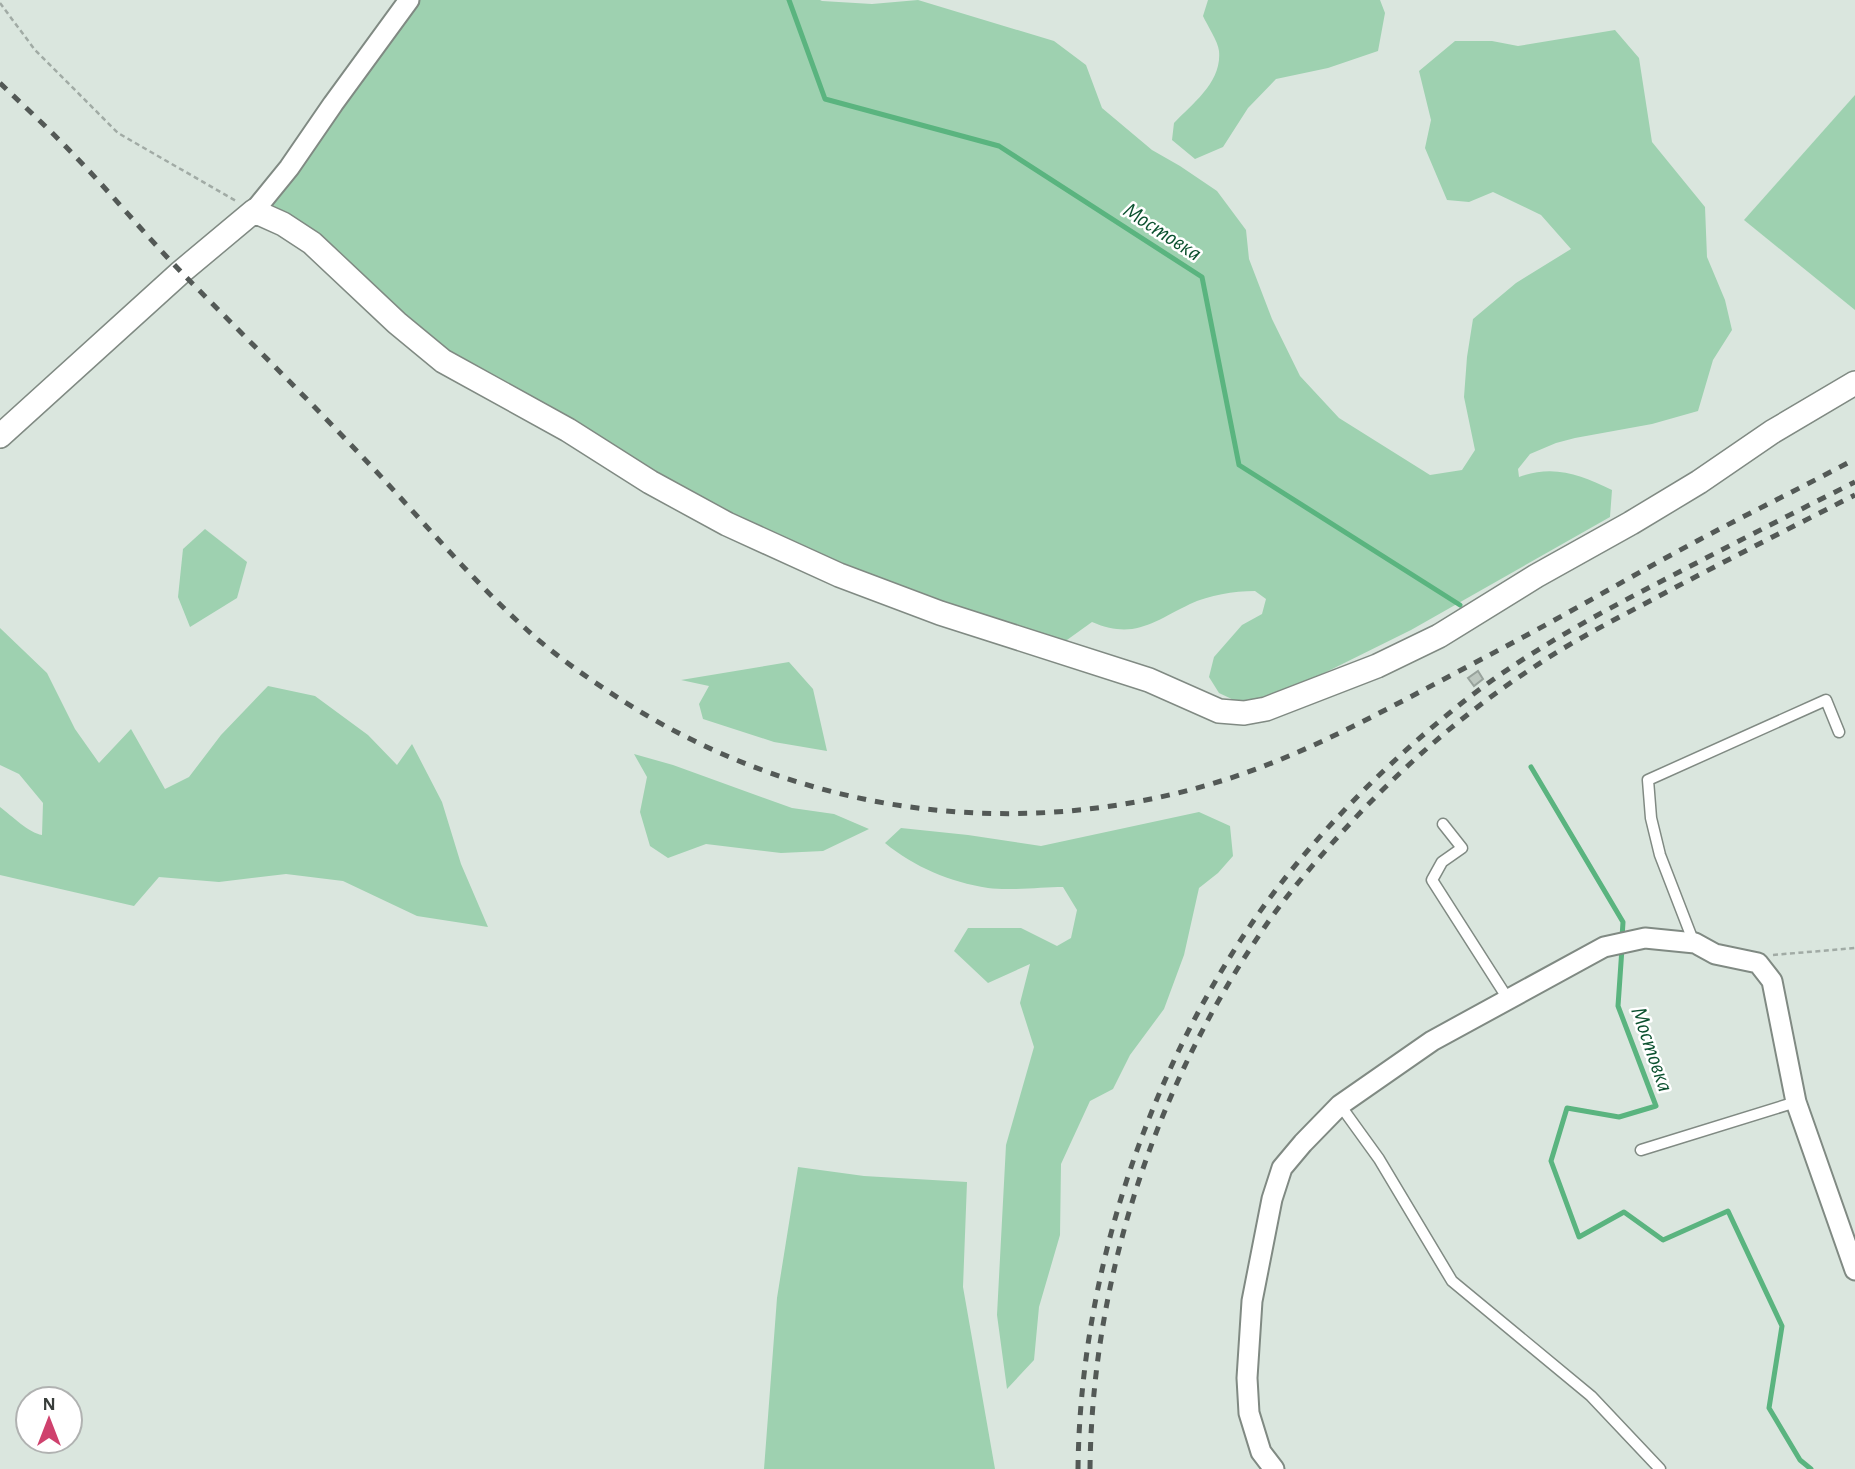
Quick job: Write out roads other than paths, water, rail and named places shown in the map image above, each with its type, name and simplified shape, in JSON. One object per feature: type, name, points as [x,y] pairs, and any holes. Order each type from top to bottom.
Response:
[{"type":"street","points":[[0,436],[181,272],[254,211],[289,168],[409,0]]},
{"type":"street","points":[[254,211],[283,224],[312,243],[397,323],[443,360],[568,430],[650,482],[727,524],[839,575],[940,613],[1149,680],[1219,711],[1244,713],[1266,709],[1377,666],[1439,636],[1536,576],[1632,523],[1699,482],[1772,432],[1855,383]]},
{"type":"street","points":[[1274,1469],[1261,1452],[1249,1413],[1247,1378],[1252,1301],[1272,1199],[1282,1168],[1340,1105],[1432,1041],[1604,947],[1645,938],[1695,943],[1716,954],[1758,963],[1772,981],[1796,1102],[1855,1270]]},
{"type":"lane","points":[[1695,943],[1660,855],[1651,817],[1648,780],[1826,700],[1839,732]]},
{"type":"lane","points":[[1443,824],[1462,848],[1442,862],[1432,880],[1508,999]]},
{"type":"lane","points":[[1641,1150],[1796,1102]]},
{"type":"lane","points":[[1340,1105],[1379,1159],[1452,1281],[1591,1396],[1660,1469]]},
{"type":"waterway","name":"Мостовка","points":[[789,0],[825,99],[999,146],[1202,277],[1239,465],[1460,605]]},
{"type":"waterway","name":"Мостовка","points":[[1531,767],[1623,922],[1622,938]]},
{"type":"waterway","name":"Мостовка","points":[[1622,948],[1618,1006],[1656,1106],[1619,1117],[1567,1108],[1551,1161],[1579,1237],[1624,1212],[1663,1240],[1728,1211],[1782,1326],[1769,1408],[1800,1460],[1811,1469]]},
{"type":"railway","points":[[0,83],[72,153],[185,276],[349,443],[485,589],[536,638],[610,693],[692,740],[763,770],[837,793],[913,807],[990,813],[1067,811],[1144,800],[1246,773],[1367,719],[1855,459]]},
{"type":"railway","points":[[1078,1469],[1082,1397],[1091,1324],[1106,1253],[1126,1182],[1151,1113],[1181,1045],[1216,981],[1254,920],[1299,860],[1406,750],[1463,702],[1533,653],[1607,610],[1855,482]]},
{"type":"railway","points":[[1090,1469],[1094,1397],[1103,1326],[1117,1255],[1137,1186],[1162,1118],[1192,1052],[1226,988],[1289,894],[1357,816],[1404,769],[1480,705],[1549,657],[1596,630],[1855,495]]}]
